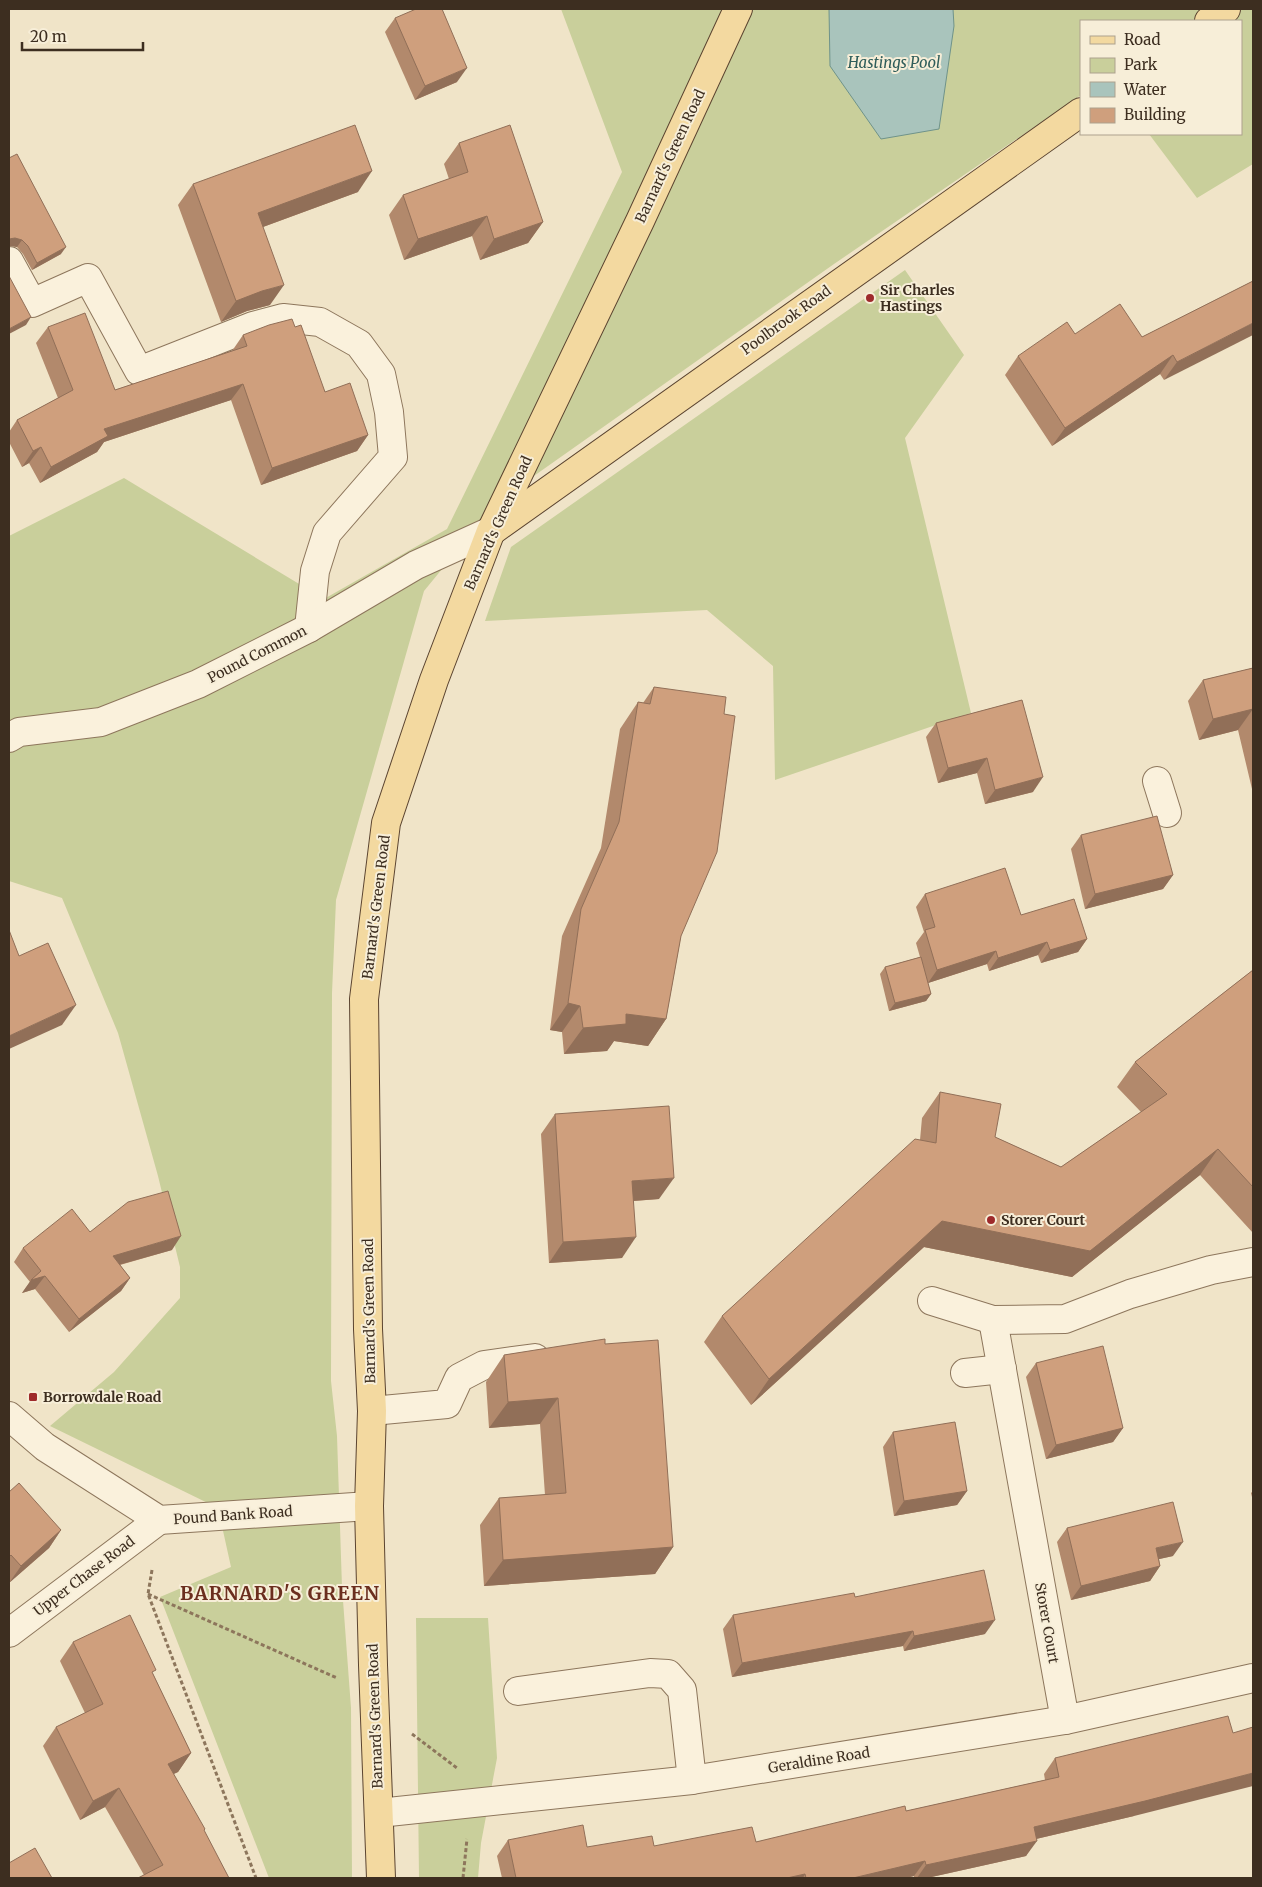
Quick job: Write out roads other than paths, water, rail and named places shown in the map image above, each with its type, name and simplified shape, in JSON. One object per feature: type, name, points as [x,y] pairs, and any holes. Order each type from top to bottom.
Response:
[{"type":"main road","name":"Barnard's Green Road","points":[[381,1878],[369,1506],[372,1410],[368,1329],[364,999],[386,823],[434,680],[492,530],[640,221],[738,9]]},
{"type":"main road","points":[[1210,20],[1226,9]]},
{"type":"main road","name":"Poolbrook Road","points":[[492,530],[1080,113]]},
{"type":"street","points":[[9,261],[32,303],[88,278],[139,371],[253,326],[283,318],[320,322],[359,344],[381,374],[389,412],[393,457],[327,533],[315,571],[309,628]]},
{"type":"street","name":"Pound Common","points":[[12,734],[101,722],[198,684],[309,628],[416,565],[492,530]]},
{"type":"street","points":[[1157,780],[1167,813]]},
{"type":"street","points":[[932,1302],[993,1320],[1065,1319],[1139,1292],[1211,1270],[1253,1262]]},
{"type":"street","name":"Storer Court","points":[[993,1320],[1065,1720]]},
{"type":"street","points":[[372,1410],[447,1404],[459,1378],[484,1365],[560,1354]]},
{"type":"street","points":[[965,1373],[1002,1370]]},
{"type":"street","name":"Pound Bank Road","points":[[9,1416],[45,1447],[159,1520],[369,1506]]},
{"type":"street","name":"Upper Chase Road","points":[[9,1633],[159,1520]]},
{"type":"street","points":[[518,1691],[650,1673],[668,1674],[682,1690],[692,1780]]},
{"type":"street","name":"Geraldine Road","points":[[379,1813],[692,1780],[1065,1720],[1253,1678]]},
{"type":"water","name":"Hastings Pool","points":[[829,9],[953,9],[954,26],[939,129],[881,139],[830,66]]},
{"type":"place","name":"Sir Charles Hastings","points":[[870,298]]},
{"type":"place","name":"Storer Court","points":[[991,1220]]},
{"type":"place","name":"Borrowdale Road","points":[[33,1397]]},
{"type":"district","name":"BARNARD'S GREEN","points":[[280,1593]]}]
